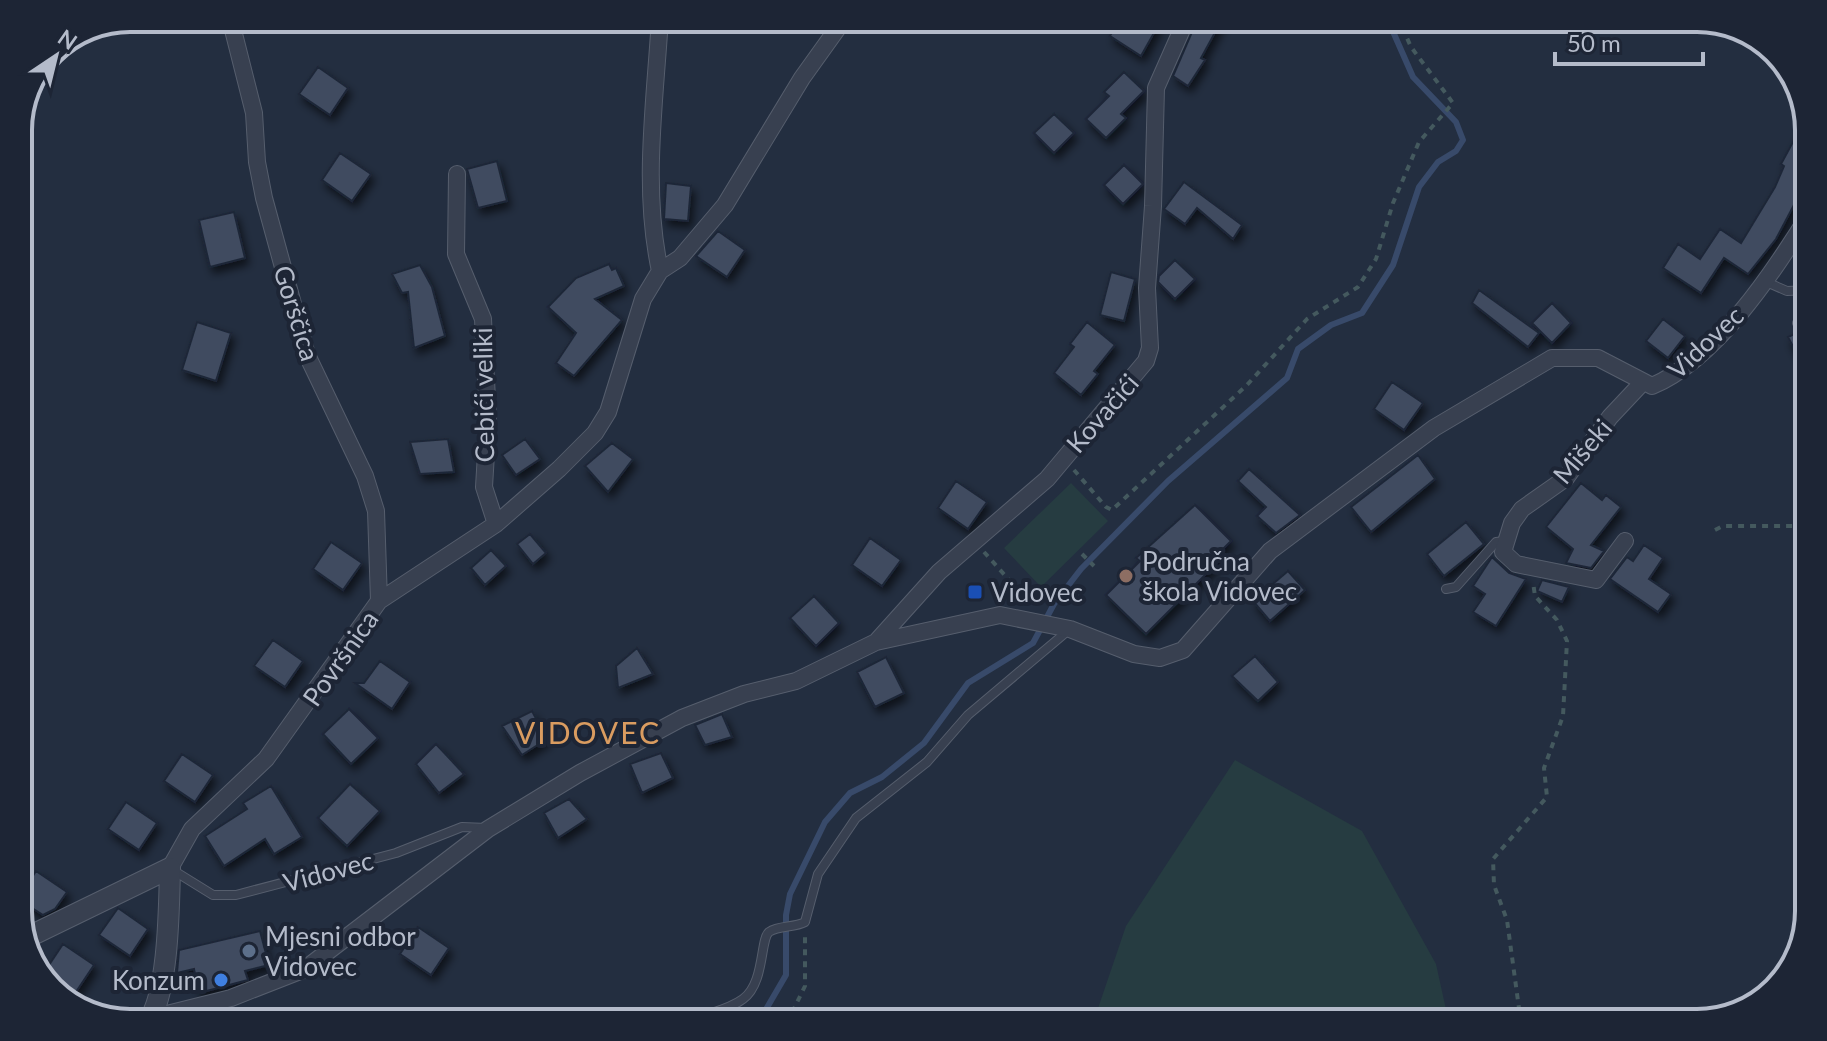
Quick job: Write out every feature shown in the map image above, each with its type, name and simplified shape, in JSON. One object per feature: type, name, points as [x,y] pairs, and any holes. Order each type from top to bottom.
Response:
[{"type":"street","name":"Gorščica","points":[[234,32],[254,113],[257,162],[264,198],[307,355],[365,476],[376,511],[379,601]]},
{"type":"street","points":[[659,32],[649,179],[652,231],[660,271],[680,258],[725,205],[802,78],[835,32]]},
{"type":"street","name":"Kovačići","points":[[876,642],[939,572],[1047,479],[1139,372],[1150,348],[1147,288],[1156,88],[1181,32]]},
{"type":"street","name":"Cebići veliki","points":[[457,174],[456,254],[483,319],[488,420],[484,487],[496,524]]},
{"type":"street","name":"Vidovec","points":[[190,1009],[231,998],[305,969],[488,829],[580,773],[682,718],[744,694],[796,681],[876,642],[1000,615],[1070,629],[1134,654],[1160,658],[1183,650],[1270,551],[1434,428],[1552,358],[1598,358],[1652,386],[1669,379],[1722,333],[1764,281],[1795,236]]},
{"type":"street","name":"Površnica","points":[[153,1009],[159,991],[169,920],[170,868],[192,829],[266,759],[379,601],[496,524],[595,433],[608,412],[643,299],[660,271]]},
{"type":"street","name":"Mišeki","points":[[1505,541],[1522,509],[1566,478],[1610,417],[1642,383]]},
{"type":"street","points":[[1505,541],[1503,552],[1507,559],[1532,568],[1596,580],[1625,541]]},
{"type":"street","points":[[35,934],[170,868]]},
{"type":"lane","points":[[1764,281],[1787,291],[1795,291]]},
{"type":"lane","points":[[1446,589],[1456,587],[1496,542],[1505,541]]},
{"type":"lane","points":[[719,1009],[744,999],[756,982],[764,960],[763,939],[776,929],[802,923],[818,874],[856,818],[927,762],[968,715],[1070,629]]},
{"type":"lane","name":"Vidovec","points":[[170,868],[213,895],[236,895],[396,853],[462,827],[488,829]]},
{"type":"path","points":[[1063,458],[1112,510],[1247,385],[1307,319],[1358,287],[1376,259],[1393,203],[1419,142],[1453,103],[1411,47],[1404,32]]},
{"type":"path","points":[[1715,530],[1723,526],[1795,526]]},
{"type":"path","points":[[1082,554],[1094,566]]},
{"type":"path","points":[[1519,1009],[1507,920],[1494,885],[1493,859],[1547,797],[1544,768],[1563,716],[1567,641],[1557,620],[1535,596],[1532,568]]},
{"type":"path","points":[[1002,570],[1033,608],[1032,620]]},
{"type":"path","points":[[794,1009],[805,986],[802,923]]},
{"type":"green space","points":[[1071,483],[1108,521],[1041,587],[1004,548]]},
{"type":"green space","points":[[1235,760],[1362,831],[1436,964],[1446,1009],[1098,1009],[1126,926]]},
{"type":"building","points":[[1112,32],[1154,32],[1141,56],[1110,36]]},
{"type":"building","points":[[1192,32],[1215,32],[1201,58],[1205,60],[1188,86],[1173,76]]},
{"type":"building","points":[[318,67],[348,88],[330,115],[299,94]]},
{"type":"building","points":[[1124,72],[1144,91],[1121,114],[1126,118],[1106,138],[1086,119],[1109,96],[1104,92]]},
{"type":"building","points":[[1054,114],[1074,133],[1054,153],[1034,133]]},
{"type":"building","points":[[1795,138],[1795,203],[1776,239],[1748,274],[1724,258],[1701,293],[1663,268],[1678,244],[1700,259],[1720,229],[1741,243],[1775,187],[1784,166],[1781,164]]},
{"type":"building","points":[[340,153],[371,174],[352,201],[322,180]]},
{"type":"building","points":[[497,161],[507,201],[478,208],[467,169]]},
{"type":"building","points":[[1124,165],[1143,184],[1123,204],[1104,185]]},
{"type":"building","points":[[1184,182],[1242,225],[1233,239],[1197,208],[1185,224],[1164,209]]},
{"type":"building","points":[[666,183],[691,186],[688,221],[664,219]]},
{"type":"building","points":[[234,212],[245,258],[210,267],[199,220]]},
{"type":"building","points":[[718,231],[745,250],[727,277],[696,256]]},
{"type":"building","points":[[1175,260],[1195,279],[1175,299],[1158,282],[1159,276]]},
{"type":"building","points":[[609,264],[612,270],[616,268],[624,286],[595,299],[622,320],[574,376],[556,363],[576,333],[548,307],[576,278]]},
{"type":"building","points":[[420,265],[432,287],[445,336],[414,348],[408,292],[402,293],[392,274]]},
{"type":"building","points":[[1111,272],[1135,279],[1124,321],[1100,315]]},
{"type":"building","points":[[1479,290],[1539,333],[1528,347],[1472,303]]},
{"type":"building","points":[[1552,303],[1571,323],[1552,343],[1532,323]]},
{"type":"building","points":[[1663,319],[1685,336],[1668,358],[1646,341]]},
{"type":"building","points":[[197,322],[231,333],[216,381],[182,370]]},
{"type":"building","points":[[1087,322],[1115,345],[1094,371],[1098,374],[1081,395],[1054,373],[1074,347],[1070,344]]},
{"type":"building","points":[[1795,334],[1795,350],[1788,337]]},
{"type":"building","points":[[1392,382],[1423,403],[1404,430],[1374,409]]},
{"type":"building","points":[[448,439],[454,472],[420,474],[410,442]]},
{"type":"building","points":[[525,439],[540,459],[516,475],[502,455]]},
{"type":"building","points":[[612,443],[633,459],[608,492],[585,466]]},
{"type":"building","points":[[1418,455],[1435,479],[1371,532],[1351,507]]},
{"type":"building","points":[[1249,469],[1300,515],[1276,533],[1257,516],[1266,507],[1238,481]]},
{"type":"building","points":[[956,481],[987,502],[968,529],[938,508]]},
{"type":"building","points":[[1581,483],[1602,500],[1606,495],[1621,507],[1591,545],[1604,551],[1591,568],[1566,563],[1573,549],[1546,527]]},
{"type":"building","points":[[1195,505],[1231,541],[1217,555],[1221,559],[1146,634],[1106,595],[1140,561],[1136,558]]},
{"type":"building","points":[[1466,522],[1484,544],[1444,576],[1427,554]]},
{"type":"building","points":[[530,534],[546,553],[533,564],[517,544]]},
{"type":"building","points":[[870,538],[901,560],[882,586],[852,565]]},
{"type":"building","points":[[331,542],[362,563],[343,590],[313,569]]},
{"type":"building","points":[[1644,545],[1663,558],[1649,579],[1671,594],[1658,612],[1610,579],[1627,557],[1633,561]]},
{"type":"building","points":[[491,550],[506,566],[485,585],[471,568]]},
{"type":"building","points":[[1492,557],[1509,573],[1526,579],[1496,626],[1473,612],[1485,594],[1473,586]]},
{"type":"building","points":[[1288,571],[1305,590],[1270,621],[1253,601]]},
{"type":"building","points":[[1542,580],[1569,587],[1562,602],[1537,591]]},
{"type":"building","points":[[814,596],[839,623],[816,646],[790,618]]},
{"type":"building","points":[[273,640],[303,661],[285,687],[254,666]]},
{"type":"building","points":[[637,648],[653,674],[618,688],[616,666]]},
{"type":"building","points":[[1255,656],[1278,682],[1258,701],[1232,676]]},
{"type":"building","points":[[886,657],[904,693],[875,707],[857,672]]},
{"type":"building","points":[[380,661],[410,682],[392,709],[355,683],[364,683]]},
{"type":"building","points":[[349,709],[378,738],[351,764],[323,734]]},
{"type":"building","points":[[532,711],[547,739],[522,755],[502,726]]},
{"type":"building","points":[[722,714],[732,737],[705,745],[695,725]]},
{"type":"building","points":[[436,744],[464,774],[439,793],[416,764]]},
{"type":"building","points":[[661,753],[673,778],[642,793],[630,764]]},
{"type":"building","points":[[182,754],[213,775],[195,802],[164,781]]},
{"type":"building","points":[[350,784],[380,811],[347,846],[318,818]]},
{"type":"building","points":[[271,786],[302,837],[274,854],[265,839],[224,866],[205,836],[247,809],[243,803]]},
{"type":"building","points":[[569,799],[587,819],[558,838],[544,813]]},
{"type":"building","points":[[126,802],[157,823],[139,850],[108,829]]},
{"type":"building","points":[[36,871],[67,892],[55,909],[43,915],[32,908],[32,877]]},
{"type":"building","points":[[118,908],[148,929],[130,956],[99,935]]},
{"type":"building","points":[[418,927],[449,948],[431,975],[400,954]]},
{"type":"building","points":[[260,931],[269,965],[245,971],[248,980],[199,993],[194,969],[177,973],[179,950]]},
{"type":"building","points":[[63,944],[94,965],[76,992],[49,966]]},
{"type":"waterway","name":"Vidovec","points":[[766,1009],[786,975],[786,915],[790,894],[825,822],[850,793],[882,777],[924,743],[968,683],[1033,643],[1054,604],[1081,569],[1168,481],[1287,378],[1298,349],[1331,325],[1362,313],[1393,265],[1419,187],[1438,162],[1456,151],[1463,140],[1456,122],[1413,77],[1393,32]]},
{"type":"place","name":"Područna škola Vidovec","points":[[1126,576]]},
{"type":"place","name":"Vidovec","points":[[975,592]]},
{"type":"place","name":"Mjesni odbor Vidovec","points":[[249,951]]},
{"type":"place","name":"Konzum","points":[[221,980]]},
{"type":"district","name":"VIDOVEC","points":[[588,732]]}]
